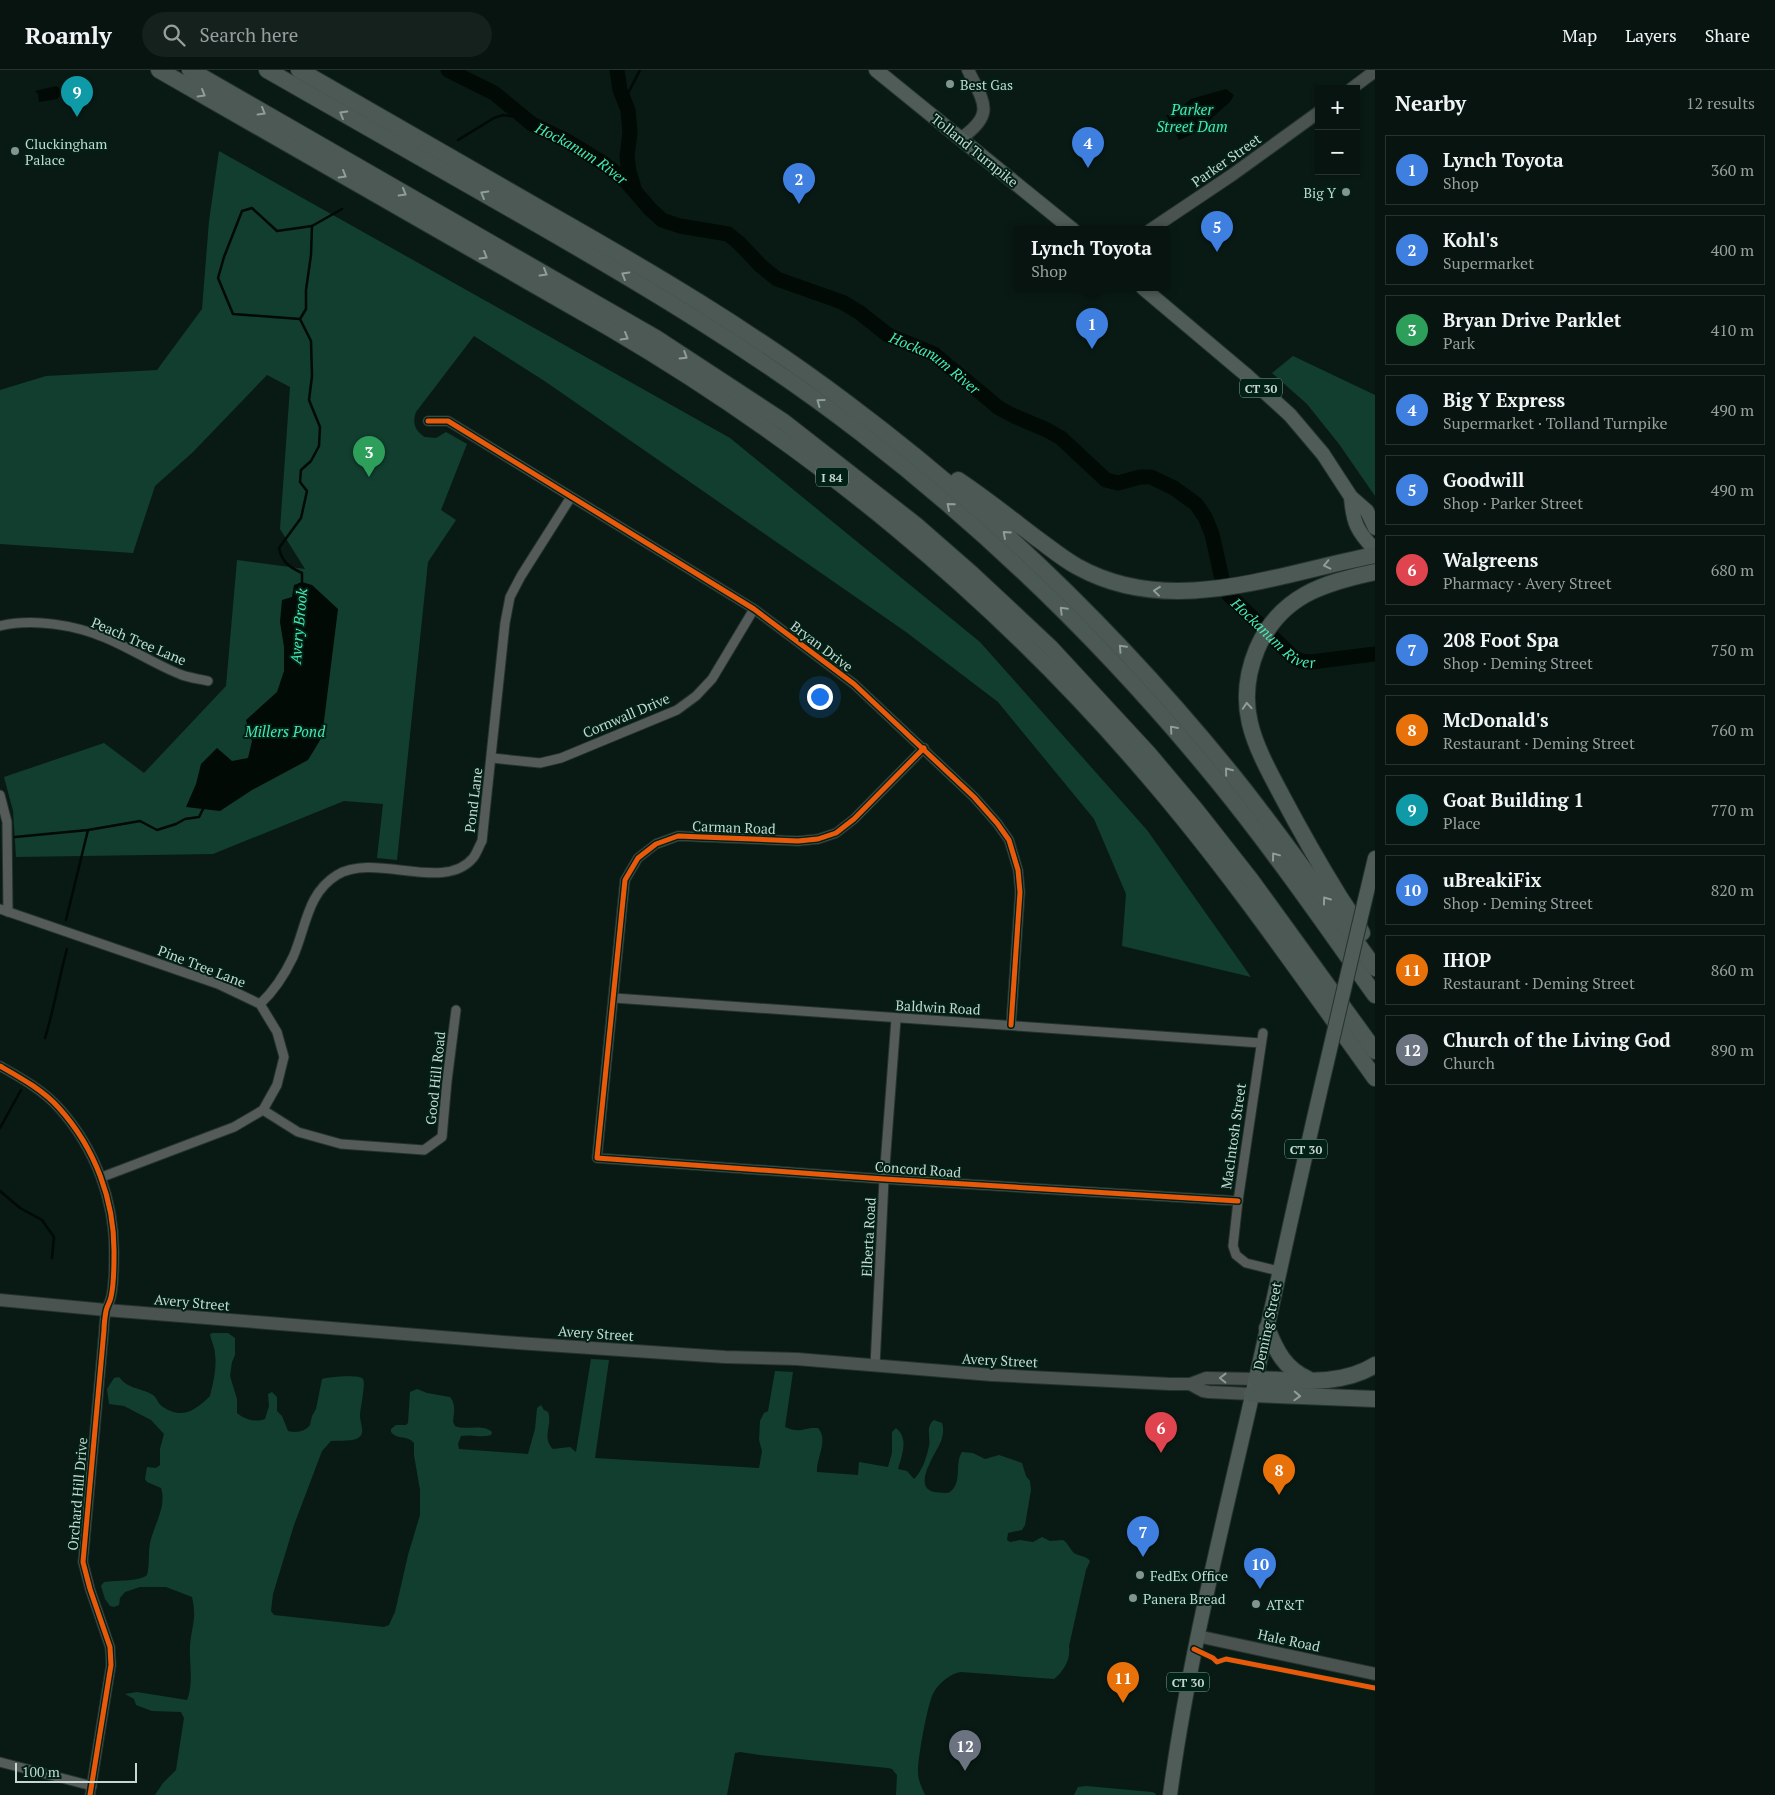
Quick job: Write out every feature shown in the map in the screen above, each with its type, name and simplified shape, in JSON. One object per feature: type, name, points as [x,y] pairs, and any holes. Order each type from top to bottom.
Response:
[{"type":"highway","name":"I 84","points":[[160,70],[674,367],[749,417],[899,531],[1010,631],[1083,705],[1138,765],[1232,881],[1375,1078]]},
{"type":"highway","points":[[190,70],[664,343],[778,418],[916,525],[1050,647],[1148,752],[1234,857],[1375,1052]]},
{"type":"highway","points":[[267,70],[682,309],[789,379],[917,477],[1044,591],[1092,639],[1145,697],[1199,759],[1249,822],[1375,995]]},
{"type":"highway","points":[[299,70],[682,291],[798,367],[873,422],[979,494],[1060,556],[1081,569],[1108,580],[1138,588],[1166,592],[1205,590],[1375,555]]},
{"type":"highway","points":[[873,422],[941,477],[1015,542],[1136,663],[1242,787],[1375,968]]},
{"type":"highway","points":[[1375,572],[1319,587],[1296,600],[1276,618],[1266,631],[1259,645],[1252,664],[1247,693],[1249,720],[1256,745],[1312,851],[1360,930],[1375,959]]},
{"type":"highway","points":[[1359,1056],[1375,1090]]},
{"type":"highway","points":[[1267,1328],[1284,1362],[1295,1372],[1310,1380]]},
{"type":"highway","points":[[1254,1386],[1345,1378],[1375,1366]]},
{"type":"highway","points":[[1254,1386],[1375,1399]]},
{"type":"main road","name":"Tolland Turnpike","points":[[876,70],[1068,226]]},
{"type":"main road","points":[[960,139],[982,119],[984,109],[983,100],[968,70]]},
{"type":"main road","points":[[1356,85],[1375,71]]},
{"type":"main road","name":"Parker Street","points":[[1156,226],[1232,175],[1315,115]]},
{"type":"main road","name":"CT 30","points":[[1147,291],[1245,374],[1290,415],[1322,454],[1351,497],[1367,511],[1375,528]]},
{"type":"main road","name":"CT 30","points":[[1351,497],[1353,518],[1362,536],[1375,550]]},
{"type":"main road","name":"Deming Street","points":[[1170,1795],[1197,1636],[1375,858]]},
{"type":"main road","name":"Avery Street","points":[[0,1300],[526,1344],[797,1360],[992,1375],[1190,1384],[1206,1378],[1254,1386]]},
{"type":"main road","name":"Hale Road","points":[[1197,1636],[1375,1674]]},
{"type":"street","name":"Bryan Drive","points":[[428,421],[448,421],[754,609],[854,684],[974,797],[1009,840],[1018,870],[1020,892],[1011,1025]]},
{"type":"street","name":"Pond Lane","points":[[260,1004],[272,993],[293,957],[311,902],[323,885],[338,874],[358,868],[384,868],[436,873],[458,869],[472,858],[482,841],[505,623],[510,597],[520,576],[571,497]]},
{"type":"street","name":"Cornwall Drive","points":[[492,758],[540,763],[561,758],[677,710],[696,696],[712,679],[754,609]]},
{"type":"street","name":"Peach Tree Lane","points":[[0,626],[42,623],[75,629],[105,638],[184,676],[208,681]]},
{"type":"street","name":"Carman Road","points":[[597,1158],[626,880],[638,858],[656,844],[678,836],[798,841],[818,840],[836,833],[854,819],[924,748]]},
{"type":"street","points":[[0,795],[7,822],[4,911]]},
{"type":"street","name":"Pine Tree Lane","points":[[4,911],[218,984],[260,1004]]},
{"type":"street","name":"Baldwin Road","points":[[614,998],[1261,1043]]},
{"type":"street","points":[[102,1177],[234,1127],[263,1110],[277,1085],[284,1057],[277,1032],[260,1004]]},
{"type":"street","name":"Good Hill Road","points":[[263,1110],[298,1132],[341,1144],[424,1150],[442,1137],[456,1010]]},
{"type":"street","name":"Elberta Road","points":[[874,1366],[884,1178],[896,1019]]},
{"type":"street","name":"MacIntosh Street","points":[[1263,1033],[1233,1242],[1236,1255],[1246,1263],[1279,1271]]},
{"type":"street","name":"Orchard Hill Drive","points":[[0,1066],[39,1090],[59,1108],[88,1148],[102,1177],[113,1222],[114,1255],[111,1297],[106,1310],[83,1562],[90,1590],[110,1647],[110,1665],[91,1791]]},
{"type":"street","name":"Concord Road","points":[[597,1158],[1238,1201]]},
{"type":"street","points":[[0,1762],[91,1791]]},
{"type":"green space","points":[[219,151],[730,438],[980,642],[1147,830],[1251,977],[1122,946],[1126,894],[1094,819],[998,702],[906,632],[546,382],[474,336],[416,412],[414,420],[415,426],[425,437],[436,438],[446,432],[467,444],[441,510],[456,520],[428,562],[397,860],[377,858],[383,804],[344,801],[213,854],[16,857],[13,811],[4,777],[104,743],[144,773],[226,686],[237,560],[305,569],[280,529],[290,387],[267,375],[193,452],[155,486],[133,553],[0,544],[0,390],[46,376],[157,370],[202,309],[209,221]]},
{"type":"green space","points":[[1293,356],[1375,395],[1375,496],[1339,444],[1307,404],[1272,373]]},
{"type":"green space","points":[[228,1333],[235,1338],[235,1355],[230,1376],[237,1399],[237,1413],[250,1420],[265,1419],[269,1406],[268,1394],[272,1392],[277,1397],[277,1411],[282,1416],[288,1431],[303,1431],[310,1425],[316,1409],[322,1379],[350,1376],[361,1377],[364,1381],[360,1416],[362,1434],[352,1440],[331,1441],[322,1451],[294,1525],[273,1594],[271,1611],[274,1615],[384,1627],[389,1625],[395,1612],[408,1555],[420,1515],[420,1490],[414,1455],[414,1443],[391,1432],[391,1429],[396,1425],[406,1425],[408,1423],[410,1392],[417,1389],[427,1393],[450,1397],[454,1406],[453,1422],[455,1426],[464,1428],[479,1427],[492,1432],[491,1435],[487,1436],[461,1436],[458,1444],[459,1449],[528,1454],[535,1429],[537,1408],[541,1405],[548,1412],[547,1435],[553,1449],[570,1447],[576,1452],[591,1359],[609,1360],[595,1458],[759,1468],[762,1451],[759,1440],[760,1421],[764,1413],[768,1411],[775,1371],[793,1372],[785,1427],[799,1430],[818,1428],[821,1433],[822,1444],[817,1472],[858,1475],[859,1462],[888,1467],[892,1453],[892,1432],[896,1428],[900,1432],[903,1442],[903,1453],[898,1469],[907,1471],[914,1479],[925,1459],[929,1443],[929,1429],[934,1420],[942,1423],[943,1434],[927,1469],[925,1483],[928,1489],[934,1492],[948,1493],[954,1488],[962,1452],[973,1453],[985,1459],[999,1455],[1022,1463],[1026,1476],[1030,1481],[1031,1490],[1025,1525],[1022,1530],[1008,1533],[1007,1540],[1010,1542],[1020,1540],[1033,1542],[1042,1537],[1050,1541],[1063,1540],[1074,1553],[1090,1561],[1086,1570],[1069,1646],[1068,1660],[1064,1668],[1054,1679],[961,1672],[949,1676],[942,1682],[932,1697],[921,1745],[918,1776],[925,1795],[896,1795],[897,1775],[892,1769],[888,1768],[740,1752],[735,1753],[727,1795],[155,1795],[163,1783],[176,1770],[184,1718],[181,1712],[152,1711],[136,1705],[134,1699],[125,1694],[137,1692],[187,1700],[191,1680],[190,1645],[194,1616],[193,1605],[192,1597],[166,1587],[140,1587],[125,1592],[120,1598],[119,1605],[114,1607],[110,1606],[105,1599],[101,1586],[104,1582],[133,1580],[147,1575],[150,1543],[161,1509],[162,1495],[161,1488],[147,1482],[145,1479],[147,1467],[156,1468],[160,1465],[160,1449],[164,1434],[151,1420],[124,1406],[109,1404],[107,1389],[114,1378],[119,1377],[127,1384],[153,1395],[161,1406],[170,1411],[183,1413],[194,1409],[210,1396],[215,1365],[215,1351],[210,1334]]},
{"type":"green space","points":[[1086,1786],[1152,1792],[1156,1795],[1074,1795],[1078,1787]]},
{"type":"water","points":[[56,86],[61,94],[57,99],[39,102],[38,94],[35,91]]},
{"type":"water","name":"Parker Street Dam","points":[[1226,89],[1234,95],[1230,102],[1202,130],[1179,140],[1166,115],[1171,115],[1191,99]]},
{"type":"water","name":"Millers Pond","points":[[302,582],[312,585],[338,609],[322,737],[308,760],[252,790],[220,811],[186,807],[196,784],[201,764],[217,748],[232,761],[248,758],[252,741],[246,720],[277,692],[284,671],[284,647],[280,622],[282,600],[292,597],[294,585]]},
{"type":"waterway","name":"Hockanum River","points":[[448,70],[494,93],[532,124],[567,141],[603,163],[626,181],[662,220],[680,226],[728,234],[777,279],[842,302],[859,312],[888,335],[934,354],[999,408],[1061,438],[1106,480],[1118,483],[1140,477],[1151,477],[1174,488],[1196,504],[1205,517],[1212,534],[1222,579],[1229,595],[1293,657],[1301,661],[1311,662],[1375,654]]},
{"type":"waterway","points":[[617,70],[620,90],[628,110],[630,132],[627,157],[634,188]]},
{"type":"waterway","points":[[625,99],[640,70]]},
{"type":"waterway","name":"Avery Brook","points":[[458,140],[494,118],[503,115],[524,118]]},
{"type":"waterway","name":"Avery Brook","points":[[302,584],[302,573],[287,564],[279,548],[301,518],[307,491],[300,482],[301,470],[311,461],[319,446],[320,427],[309,400],[312,376],[311,341],[300,319],[233,314],[218,278],[242,211],[252,208],[277,231],[312,226],[342,209]]},
{"type":"waterway","points":[[300,319],[306,309],[312,226]]},
{"type":"waterway","name":"Avery Brook","points":[[15,837],[88,830],[140,821],[157,830],[185,819],[199,817],[204,807]]},
{"type":"waterway","points":[[66,920],[88,830]]},
{"type":"waterway","points":[[45,1038],[67,949]]},
{"type":"waterway","points":[[0,1128],[21,1090]]},
{"type":"waterway","points":[[0,1191],[20,1208],[42,1220],[54,1237],[52,1258]]},
{"type":"cycle path","points":[[428,421],[448,421],[754,609],[854,684],[974,797],[1009,840],[1018,870],[1020,892],[1011,1025]]},
{"type":"cycle path","points":[[924,748],[854,819],[836,833],[818,839],[798,841],[678,836],[656,844],[638,858],[625,880],[597,1158],[884,1179],[1238,1201]]},
{"type":"cycle path","points":[[0,1066],[46,1096],[72,1124],[83,1140],[100,1176],[107,1195],[111,1215],[114,1260],[113,1281],[111,1297],[106,1309],[83,1562],[90,1589],[110,1647],[111,1665],[90,1795]]},
{"type":"cycle path","points":[[1194,1649],[1213,1658],[1217,1662],[1226,1659],[1375,1688]]},
{"type":"place","name":"Best Gas","points":[[950,84]]},
{"type":"place","name":"Goat Building 1","points":[[77,117]]},
{"type":"place","name":"Cluckingham Palace","points":[[15,151]]},
{"type":"place","name":"Big Y Express","points":[[1088,168]]},
{"type":"place","name":"Big Y","points":[[1346,192]]},
{"type":"place","name":"Kohl's","points":[[799,204]]},
{"type":"place","name":"Goodwill","points":[[1217,252]]},
{"type":"place","name":"Lynch Toyota","points":[[1092,349]]},
{"type":"place","name":"Bryan Drive Parklet","points":[[369,477]]},
{"type":"place","name":"Walgreens","points":[[1161,1453]]},
{"type":"place","name":"McDonald's","points":[[1279,1495]]},
{"type":"place","name":"208 Foot Spa","points":[[1143,1557]]},
{"type":"place","name":"FedEx Office","points":[[1140,1575]]},
{"type":"place","name":"uBreakiFix","points":[[1260,1589]]},
{"type":"place","name":"Panera Bread","points":[[1133,1598]]},
{"type":"place","name":"AT&T","points":[[1256,1604]]},
{"type":"place","name":"IHOP","points":[[1123,1703]]},
{"type":"place","name":"Church of the Living God","points":[[965,1771]]}]
